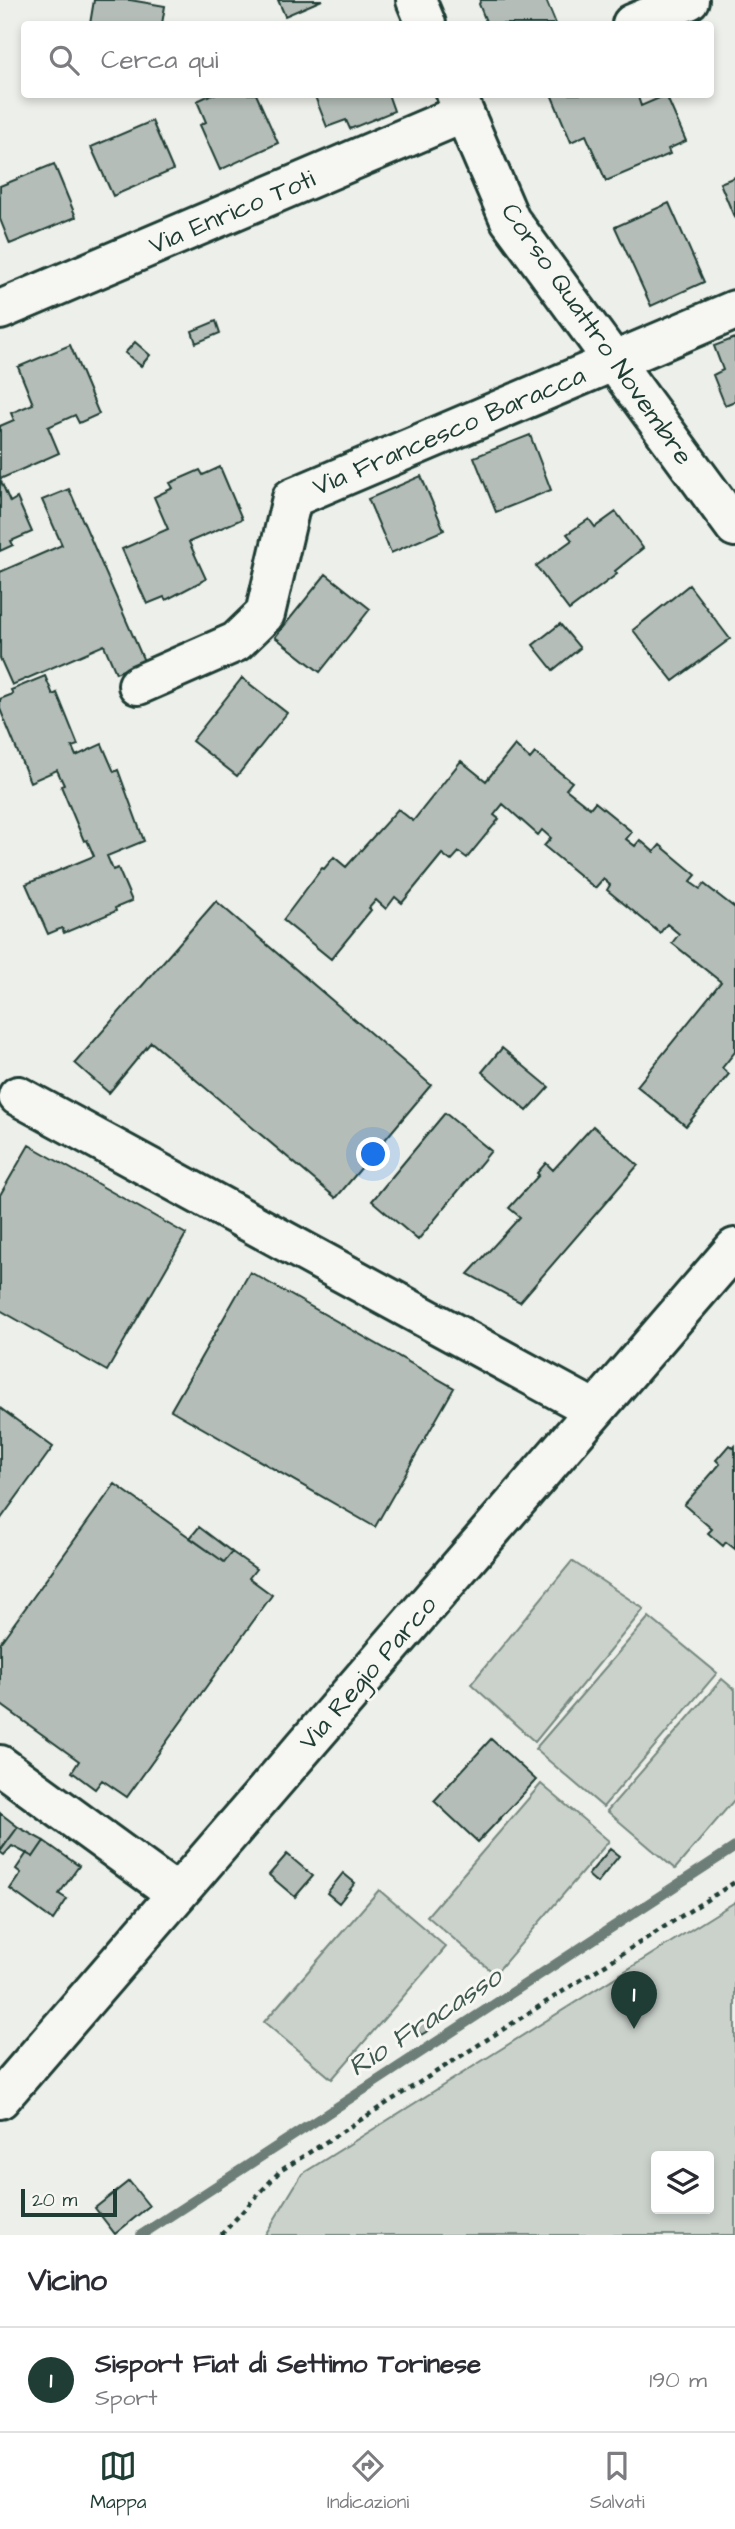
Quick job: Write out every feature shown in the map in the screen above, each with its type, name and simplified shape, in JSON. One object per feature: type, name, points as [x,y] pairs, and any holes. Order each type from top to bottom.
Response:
[{"type":"street","points":[[416,0],[425,21]]},
{"type":"street","points":[[639,21],[689,0]]},
{"type":"street","name":"Via Enrico Toti","points":[[0,310],[461,100]]},
{"type":"street","name":"Corso Quattro Novembre","points":[[461,100],[510,220],[735,527]]},
{"type":"street","name":"Via Francesco Baracca","points":[[138,685],[236,642],[265,614],[292,498],[735,310]]},
{"type":"street","points":[[18,1096],[595,1410]]},
{"type":"street","name":"Via Regio Parco","points":[[0,2099],[735,1248]]},
{"type":"street","points":[[0,1765],[177,1894]]},
{"type":"path","points":[[221,2235],[280,2171],[735,1882]]},
{"type":"shaded area","points":[[572,1561],[644,1609],[535,1742],[471,1684]]},
{"type":"shaded area","points":[[649,1617],[717,1673],[603,1807],[535,1749]]},
{"type":"shaded area","points":[[722,1679],[735,1690],[735,1799],[675,1869],[607,1811]]},
{"type":"shaded area","points":[[541,1784],[609,1841],[495,1974],[427,1916]]},
{"type":"shaded area","points":[[379,1890],[446,1947],[332,2079],[264,2022]]},
{"type":"shaded area","points":[[735,1902],[735,2235],[265,2235],[302,2174]]},
{"type":"building","points":[[94,0],[130,0],[165,6],[162,21],[90,21]]},
{"type":"building","points":[[278,0],[322,0],[285,16]]},
{"type":"building","points":[[481,0],[546,0],[555,21],[486,21],[479,4]]},
{"type":"building","points":[[203,98],[258,98],[278,143],[220,170],[200,125],[206,122],[197,101]]},
{"type":"building","points":[[316,98],[389,98],[394,111],[350,129],[346,120],[327,127]]},
{"type":"building","points":[[553,98],[638,98],[641,106],[659,98],[667,98],[686,141],[668,149],[670,154],[606,181],[586,135],[571,142]]},
{"type":"building","points":[[152,121],[173,170],[113,196],[91,147]]},
{"type":"building","points":[[54,164],[76,217],[10,244],[0,219],[0,186]]},
{"type":"building","points":[[735,177],[735,219],[720,183]]},
{"type":"building","points":[[669,203],[704,282],[651,306],[615,227]]},
{"type":"building","points":[[216,321],[220,333],[196,343],[192,331]]},
{"type":"building","points":[[735,338],[735,401],[725,405],[713,375],[723,370],[714,346]]},
{"type":"building","points":[[135,342],[150,355],[141,366],[125,353]]},
{"type":"building","points":[[70,345],[99,414],[79,423],[75,415],[48,427],[59,453],[0,479],[0,426],[14,420],[11,413],[33,404],[18,367]]},
{"type":"building","points":[[530,435],[551,490],[496,512],[474,457]]},
{"type":"building","points":[[220,467],[242,519],[189,542],[206,579],[166,600],[164,597],[147,604],[122,549],[168,529],[154,497],[173,488],[170,483],[200,470],[203,475]]},
{"type":"building","points":[[421,476],[444,530],[391,553],[368,499]]},
{"type":"building","points":[[0,479],[10,502],[17,498],[32,532],[11,541],[13,545],[0,551]]},
{"type":"building","points":[[69,489],[144,661],[116,673],[104,645],[12,685],[0,658],[0,572],[62,545],[42,500]]},
{"type":"building","points":[[616,512],[643,548],[615,571],[617,574],[569,610],[536,566],[572,540],[567,534],[589,519],[595,527]]},
{"type":"building","points":[[326,574],[370,609],[320,672],[275,637]]},
{"type":"building","points":[[689,585],[730,639],[673,681],[633,630]]},
{"type":"building","points":[[560,624],[580,648],[553,670],[533,645]]},
{"type":"building","points":[[45,676],[53,695],[57,693],[78,745],[72,747],[76,756],[102,744],[114,772],[118,770],[144,841],[107,856],[113,870],[118,868],[132,901],[115,908],[116,911],[64,933],[62,928],[48,934],[26,884],[94,856],[87,840],[84,841],[57,770],[30,782],[0,709],[0,699],[13,694],[11,690]]},
{"type":"building","points":[[242,678],[287,713],[237,776],[192,741]]},
{"type":"building","points":[[515,745],[530,759],[535,753],[572,782],[566,789],[590,808],[595,802],[632,832],[626,839],[635,846],[640,840],[654,852],[660,845],[696,875],[690,882],[700,889],[704,884],[735,908],[735,1052],[722,1068],[729,1074],[686,1126],[637,1086],[721,982],[672,943],[679,934],[667,924],[660,933],[607,890],[610,885],[603,879],[595,888],[544,846],[551,838],[542,830],[538,835],[503,804],[494,815],[499,819],[467,858],[459,852],[451,861],[442,854],[402,903],[395,897],[386,909],[376,900],[331,959],[283,920],[322,868],[334,857],[346,867],[398,809],[413,821],[461,761],[486,781]]},
{"type":"building","points":[[216,901],[431,1085],[336,1198],[151,1042],[109,1093],[75,1063]]},
{"type":"building","points":[[502,1048],[549,1087],[527,1111],[482,1072]]},
{"type":"building","points":[[445,1113],[491,1151],[418,1240],[372,1201]]},
{"type":"building","points":[[593,1126],[638,1165],[520,1302],[468,1274],[520,1217],[509,1208],[539,1175],[537,1173],[546,1163],[553,1170]]},
{"type":"building","points":[[29,1145],[186,1234],[107,1371],[0,1310],[0,1195]]},
{"type":"building","points":[[250,1272],[454,1388],[375,1527],[171,1410]]},
{"type":"building","points":[[0,1408],[53,1447],[0,1520]]},
{"type":"building","points":[[729,1445],[733,1448],[735,1446],[735,1549],[726,1542],[723,1546],[708,1533],[712,1529],[684,1505],[720,1464],[716,1460]]},
{"type":"building","points":[[115,1484],[224,1562],[232,1552],[256,1569],[249,1578],[272,1595],[127,1797],[102,1780],[95,1789],[72,1772],[79,1761],[0,1704],[0,1643]]},
{"type":"building","points":[[199,1527],[232,1552],[224,1562],[190,1538]]},
{"type":"building","points":[[491,1739],[536,1780],[478,1842],[434,1801]]},
{"type":"building","points":[[0,1813],[18,1827],[0,1851]]},
{"type":"building","points":[[18,1827],[44,1841],[33,1857],[12,1846],[4,1855],[0,1852]]},
{"type":"building","points":[[44,1841],[79,1866],[59,1894],[67,1899],[53,1920],[10,1889],[21,1873],[16,1869],[27,1853],[33,1857]]},
{"type":"building","points":[[610,1849],[619,1856],[597,1883],[588,1875]]},
{"type":"building","points":[[287,1854],[313,1876],[295,1897],[269,1875]]},
{"type":"building","points":[[343,1873],[355,1883],[339,1903],[327,1893]]},
{"type":"building","points":[[425,2020],[431,2029],[421,2035],[415,2027]]},
{"type":"building","points":[[129,2181],[149,2206],[115,2234],[95,2208]]},
{"type":"waterway","name":"Rio Fracasso","points":[[141,2235],[735,1847]]},
{"type":"place","name":"Sisport Fiat di Settimo Torinese","points":[[634,2029]]}]
